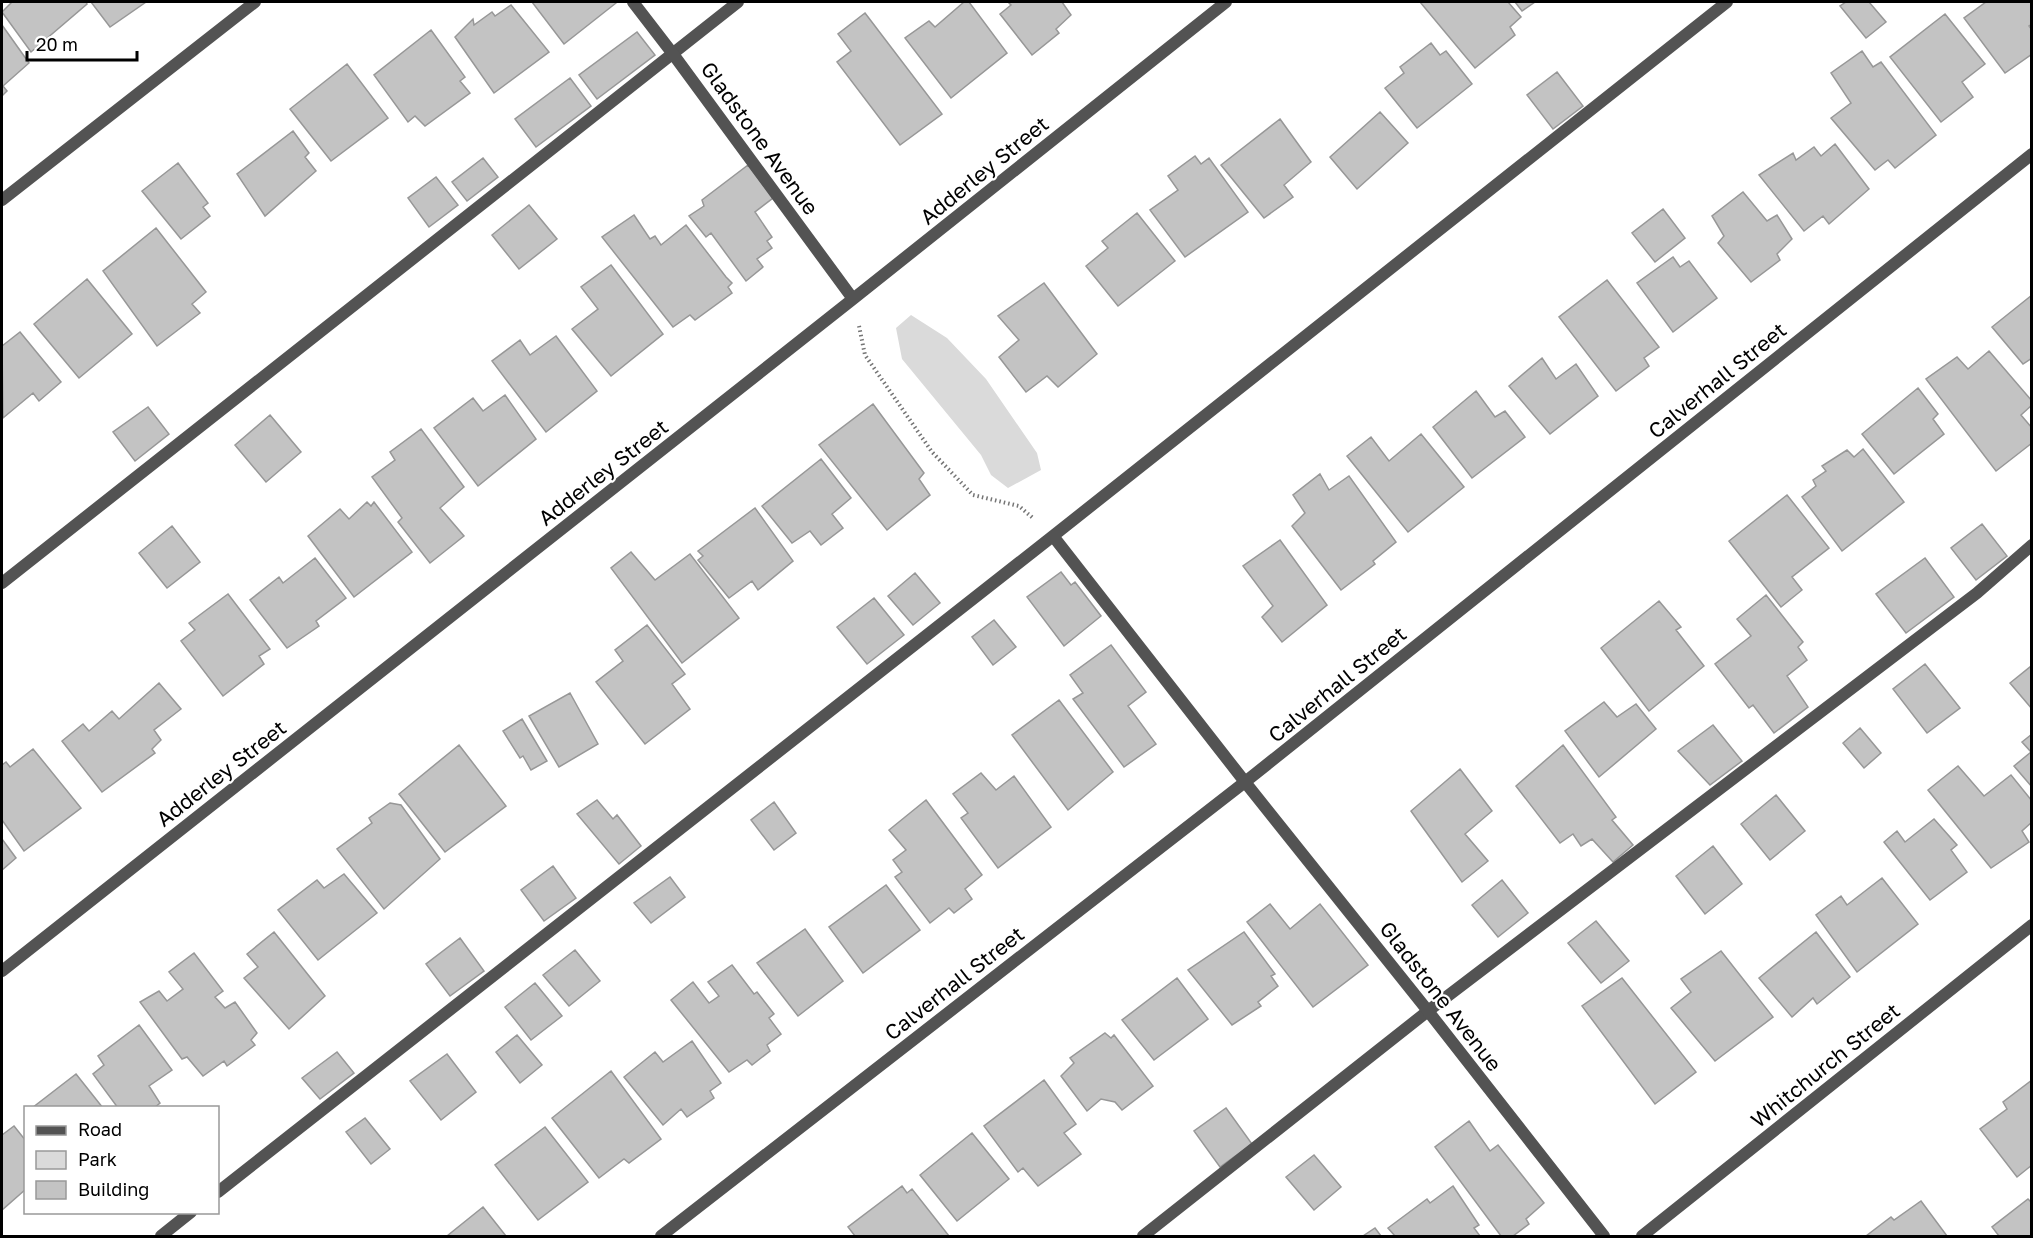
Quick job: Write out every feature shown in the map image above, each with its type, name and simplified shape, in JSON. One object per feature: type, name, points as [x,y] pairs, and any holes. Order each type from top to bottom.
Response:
[{"type":"street","points":[[2,200],[255,2]]},
{"type":"street","name":"Gladstone Avenue","points":[[633,2],[853,299]]},
{"type":"street","points":[[2,583],[738,2]]},
{"type":"street","name":"Adderley Street","points":[[2,970],[1226,2]]},
{"type":"street","points":[[219,1191],[1053,536],[1727,2]]},
{"type":"street","name":"Calverhall Street","points":[[660,1236],[1245,782],[2031,154]]},
{"type":"street","name":"Gladstone Avenue","points":[[1053,536],[1604,1236]]},
{"type":"street","points":[[1143,1236],[1428,1011],[1977,593],[2031,546]]},
{"type":"street","name":"Whitchurch Street","points":[[1642,1236],[2031,925]]},
{"type":"street","points":[[160,1236],[188,1214]]},
{"type":"path","points":[[853,299],[865,356],[932,452],[973,495],[1019,506],[1053,536]]},
{"type":"green space","points":[[911,315],[947,338],[986,379],[1037,453],[1041,470],[1008,488],[991,475],[981,455],[902,359],[896,328]]},
{"type":"building","points":[[12,2],[86,2],[87,4],[31,52],[2,12]]},
{"type":"building","points":[[91,2],[146,2],[110,27]]},
{"type":"building","points":[[532,2],[615,2],[616,3],[564,44]]},
{"type":"building","points":[[964,2],[969,2],[1007,53],[951,98],[905,38],[929,21],[935,27]]},
{"type":"building","points":[[1008,2],[1062,2],[1071,15],[1056,29],[1059,33],[1032,55],[1000,14],[1011,5]]},
{"type":"building","points":[[1420,2],[1508,2],[1521,17],[1510,27],[1515,35],[1475,68]]},
{"type":"building","points":[[1515,2],[1535,2],[1522,11]]},
{"type":"building","points":[[1846,2],[1869,2],[1886,22],[1866,38],[1840,6]]},
{"type":"building","points":[[1986,2],[2032,2],[2032,24],[2029,26],[2032,30],[2032,54],[2005,73],[1964,18]]},
{"type":"building","points":[[511,5],[549,52],[494,93],[455,37],[473,19],[474,25],[492,12],[495,16]]},
{"type":"building","points":[[865,13],[942,114],[900,145],[837,62],[851,51],[838,34]]},
{"type":"building","points":[[1945,14],[1985,64],[1962,82],[1973,97],[1941,122],[1890,57]]},
{"type":"building","points":[[2,25],[29,63],[3,86],[7,91],[2,96]]},
{"type":"building","points":[[431,30],[465,77],[460,81],[470,93],[425,126],[415,116],[408,122],[374,75]]},
{"type":"building","points":[[637,32],[655,55],[597,99],[579,75]]},
{"type":"building","points":[[1431,43],[1440,55],[1446,51],[1472,84],[1417,128],[1385,88],[1404,73],[1400,67]]},
{"type":"building","points":[[1862,51],[1873,67],[1881,62],[1936,135],[1895,168],[1888,160],[1875,170],[1831,118],[1851,103],[1831,73]]},
{"type":"building","points":[[347,64],[388,118],[331,161],[290,109]]},
{"type":"building","points":[[1557,72],[1583,106],[1553,129],[1527,95]]},
{"type":"building","points":[[570,78],[591,106],[536,147],[515,119]]},
{"type":"building","points":[[1380,112],[1408,143],[1357,189],[1330,157]]},
{"type":"building","points":[[1280,119],[1311,162],[1284,185],[1293,197],[1264,218],[1221,165]]},
{"type":"building","points":[[293,131],[309,153],[305,157],[316,171],[265,216],[237,174]]},
{"type":"building","points":[[1835,144],[1869,189],[1829,224],[1823,216],[1804,231],[1759,175],[1793,153],[1796,160],[1814,147],[1821,156]]},
{"type":"building","points":[[1195,156],[1201,164],[1209,158],[1248,212],[1185,257],[1150,210],[1178,190],[1168,176]]},
{"type":"building","points":[[483,158],[498,177],[467,201],[452,182]]},
{"type":"building","points":[[178,163],[208,203],[203,207],[210,216],[181,239],[142,191]]},
{"type":"building","points":[[748,165],[773,198],[755,212],[772,237],[767,241],[772,248],[757,259],[763,267],[746,281],[711,233],[706,237],[689,216],[704,206],[702,200]]},
{"type":"building","points":[[436,177],[458,205],[429,227],[408,198]]},
{"type":"building","points":[[1743,192],[1767,221],[1777,215],[1792,239],[1777,254],[1780,260],[1751,282],[1718,243],[1724,236],[1712,216]]},
{"type":"building","points":[[529,205],[557,239],[519,269],[492,235]]},
{"type":"building","points":[[1663,209],[1685,238],[1655,262],[1632,233]]},
{"type":"building","points":[[1137,213],[1175,261],[1118,306],[1086,266],[1108,248],[1102,241]]},
{"type":"building","points":[[634,215],[650,239],[655,236],[661,245],[686,225],[732,283],[728,287],[732,293],[695,320],[690,315],[673,327],[602,237]]},
{"type":"building","points":[[156,228],[206,292],[192,304],[200,313],[157,346],[103,271]]},
{"type":"building","points":[[1673,257],[1680,267],[1689,261],[1717,298],[1673,332],[1637,283]]},
{"type":"building","points":[[611,265],[663,334],[611,376],[572,329],[598,309],[581,287]]},
{"type":"building","points":[[87,279],[132,334],[79,378],[34,324]]},
{"type":"building","points":[[1607,280],[1659,347],[1644,358],[1649,366],[1616,391],[1559,317]]},
{"type":"building","points":[[1044,283],[1097,354],[1058,387],[1047,376],[1026,392],[999,357],[1019,340],[998,316]]},
{"type":"building","points":[[2032,295],[2032,358],[2023,364],[1992,327]]},
{"type":"building","points":[[20,332],[61,382],[39,401],[33,393],[3,418],[2,346]]},
{"type":"building","points":[[556,336],[597,391],[546,432],[492,361],[520,340],[530,355]]},
{"type":"building","points":[[1989,351],[2032,401],[2032,405],[2021,415],[2032,428],[2032,443],[1996,471],[1926,379],[1957,357],[1968,369]]},
{"type":"building","points":[[1542,358],[1556,379],[1576,364],[1598,396],[1550,434],[1509,386]]},
{"type":"building","points":[[1918,388],[1938,414],[1933,419],[1944,434],[1894,474],[1862,434]]},
{"type":"building","points":[[1476,391],[1495,417],[1505,411],[1525,437],[1472,478],[1433,427]]},
{"type":"building","points":[[505,395],[536,439],[478,486],[434,428],[473,398],[483,411]]},
{"type":"building","points":[[873,404],[924,473],[919,479],[930,495],[887,530],[819,445]]},
{"type":"building","points":[[148,407],[169,434],[135,461],[113,432]]},
{"type":"building","points":[[270,415],[301,452],[266,482],[235,445]]},
{"type":"building","points":[[421,429],[464,487],[440,508],[464,536],[430,563],[398,522],[402,518],[372,477],[395,460],[390,452]]},
{"type":"building","points":[[1421,434],[1464,487],[1408,532],[1347,456],[1371,437],[1389,461]]},
{"type":"building","points":[[1863,449],[1904,502],[1842,551],[1802,497],[1816,486],[1813,480],[1826,471],[1822,466],[1847,450],[1854,457]]},
{"type":"building","points":[[821,459],[851,498],[832,514],[843,528],[821,545],[810,531],[792,543],[762,506]]},
{"type":"building","points":[[1320,474],[1329,490],[1349,476],[1396,542],[1373,561],[1375,564],[1341,590],[1292,526],[1305,513],[1293,495]]},
{"type":"building","points":[[1787,495],[1829,548],[1792,577],[1802,590],[1781,607],[1729,541]]},
{"type":"building","points":[[367,502],[371,506],[374,502],[412,552],[354,597],[308,536],[340,509],[349,519]]},
{"type":"building","points":[[755,508],[793,561],[758,590],[752,581],[729,598],[698,560],[703,556],[698,551]]},
{"type":"building","points":[[1982,524],[2007,556],[1976,580],[1951,548]]},
{"type":"building","points":[[172,526],[200,562],[167,588],[139,553]]},
{"type":"building","points":[[1280,540],[1327,605],[1282,642],[1262,617],[1273,606],[1243,566]]},
{"type":"building","points":[[631,552],[655,580],[690,554],[739,618],[682,663],[611,568]]},
{"type":"building","points":[[315,558],[346,598],[316,621],[319,626],[287,648],[250,600],[279,577],[283,583]]},
{"type":"building","points":[[1925,558],[1954,597],[1906,633],[1876,594]]},
{"type":"building","points":[[1061,572],[1071,585],[1075,582],[1101,616],[1064,646],[1027,597]]},
{"type":"building","points":[[915,573],[940,603],[913,625],[888,596]]},
{"type":"building","points":[[228,594],[270,649],[259,656],[264,664],[223,696],[181,641],[195,630],[189,623]]},
{"type":"building","points":[[1766,595],[1803,642],[1798,647],[1807,660],[1787,676],[1808,707],[1774,733],[1753,705],[1749,708],[1715,664],[1751,636],[1737,619]]},
{"type":"building","points":[[874,598],[904,635],[867,664],[837,627]]},
{"type":"building","points":[[1659,601],[1681,627],[1676,630],[1704,666],[1649,711],[1601,648]]},
{"type":"building","points":[[994,620],[1016,647],[993,665],[972,637]]},
{"type":"building","points":[[647,625],[685,674],[672,684],[690,709],[645,744],[596,682],[623,661],[615,650]]},
{"type":"building","points":[[1111,645],[1146,692],[1128,706],[1156,744],[1124,767],[1073,699],[1083,693],[1070,675]]},
{"type":"building","points":[[1925,664],[1960,708],[1927,733],[1893,689]]},
{"type":"building","points":[[2030,667],[2032,668],[2032,709],[2010,683]]},
{"type":"building","points":[[159,683],[181,709],[154,730],[161,740],[152,749],[155,753],[102,792],[62,741],[83,724],[89,731],[112,711],[119,719]]},
{"type":"building","points":[[570,693],[598,744],[559,767],[529,716]]},
{"type":"building","points":[[1059,700],[1113,772],[1068,810],[1012,735]]},
{"type":"building","points":[[1604,702],[1617,717],[1636,704],[1656,729],[1599,777],[1565,731]]},
{"type":"building","points":[[522,719],[547,761],[531,770],[523,756],[520,758],[503,731]]},
{"type":"building","points":[[1713,725],[1742,761],[1710,785],[1678,751]]},
{"type":"building","points":[[1860,728],[1881,753],[1864,768],[1843,743]]},
{"type":"building","points":[[2032,734],[2032,787],[2014,766],[2031,752],[2022,742]]},
{"type":"building","points":[[459,745],[506,806],[445,852],[399,794]]},
{"type":"building","points":[[1563,745],[1616,817],[1612,820],[1633,845],[1613,862],[1592,839],[1581,846],[1573,834],[1560,843],[1516,786]]},
{"type":"building","points":[[33,749],[81,808],[24,851],[2,820],[2,765],[6,762],[10,767]]},
{"type":"building","points":[[1958,766],[1984,796],[2011,775],[2032,801],[2032,822],[2022,831],[2029,842],[1991,868],[1928,790]]},
{"type":"building","points":[[1460,769],[1492,811],[1465,834],[1488,861],[1462,882],[1411,811]]},
{"type":"building","points":[[981,773],[996,790],[1014,776],[1051,827],[998,868],[961,818],[968,813],[953,794]]},
{"type":"building","points":[[1776,795],[1805,831],[1770,860],[1741,824]]},
{"type":"building","points":[[597,800],[613,819],[617,815],[641,846],[619,864],[577,814]]},
{"type":"building","points":[[926,800],[982,875],[965,889],[972,899],[954,913],[949,908],[930,923],[895,877],[902,872],[893,860],[906,850],[889,830]]},
{"type":"building","points":[[774,802],[796,833],[774,850],[751,820]]},
{"type":"building","points":[[390,803],[401,805],[440,859],[384,909],[337,849],[372,823],[369,818]]},
{"type":"building","points":[[1934,819],[1957,845],[1951,850],[1967,872],[1930,900],[1884,842],[1897,831],[1905,842]]},
{"type":"building","points":[[2,839],[16,858],[2,870]]},
{"type":"building","points":[[1713,846],[1742,884],[1705,914],[1676,876]]},
{"type":"building","points":[[553,866],[576,898],[544,921],[521,890]]},
{"type":"building","points":[[344,874],[377,913],[318,960],[278,910],[317,880],[324,888]]},
{"type":"building","points":[[670,877],[685,897],[651,923],[634,903]]},
{"type":"building","points":[[1882,878],[1918,924],[1857,972],[1816,915],[1841,896],[1847,905]]},
{"type":"building","points":[[1502,880],[1528,913],[1498,937],[1472,905]]},
{"type":"building","points":[[886,885],[920,930],[863,973],[829,927]]},
{"type":"building","points":[[1270,904],[1290,929],[1320,904],[1368,965],[1313,1007],[1247,922]]},
{"type":"building","points":[[1596,921],[1629,961],[1601,983],[1568,943]]},
{"type":"building","points":[[805,929],[843,981],[798,1016],[757,963]]},
{"type":"building","points":[[274,932],[325,996],[289,1029],[244,978],[258,967],[247,954]]},
{"type":"building","points":[[1244,932],[1275,974],[1271,976],[1278,986],[1258,1002],[1261,1006],[1232,1025],[1188,970]]},
{"type":"building","points":[[1816,932],[1850,977],[1817,1004],[1813,998],[1792,1017],[1759,978]]},
{"type":"building","points":[[460,938],[484,971],[450,996],[426,964]]},
{"type":"building","points":[[575,950],[600,981],[569,1006],[543,975]]},
{"type":"building","points":[[1721,951],[1773,1017],[1715,1061],[1671,1008],[1691,992],[1681,979]]},
{"type":"building","points":[[194,953],[223,991],[215,997],[225,1008],[235,1002],[257,1033],[251,1040],[255,1045],[227,1066],[224,1061],[203,1076],[187,1057],[182,1059],[140,1002],[159,991],[167,1001],[183,989],[169,972]]},
{"type":"building","points":[[732,965],[754,994],[757,992],[774,1014],[769,1018],[781,1034],[767,1045],[770,1051],[752,1065],[747,1060],[729,1072],[671,1000],[693,982],[709,1003],[719,996],[708,982]]},
{"type":"building","points":[[1177,978],[1208,1019],[1154,1060],[1122,1020]]},
{"type":"building","points":[[1622,978],[1696,1072],[1655,1104],[1582,1006]]},
{"type":"building","points":[[535,983],[562,1016],[531,1040],[505,1007]]},
{"type":"building","points":[[139,1025],[172,1070],[149,1086],[160,1103],[156,1106],[117,1106],[93,1074],[104,1065],[98,1056]]},
{"type":"building","points":[[1105,1033],[1111,1038],[1114,1035],[1153,1086],[1122,1110],[1115,1102],[1101,1099],[1087,1111],[1061,1076],[1074,1063],[1070,1058]]},
{"type":"building","points":[[517,1035],[542,1065],[520,1083],[496,1052]]},
{"type":"building","points":[[692,1041],[721,1083],[710,1091],[714,1098],[687,1117],[681,1109],[663,1125],[624,1077],[655,1052],[663,1062]]},
{"type":"building","points":[[337,1052],[354,1073],[320,1099],[302,1078]]},
{"type":"building","points":[[447,1054],[476,1092],[441,1120],[410,1081]]},
{"type":"building","points":[[611,1071],[661,1139],[629,1163],[624,1159],[599,1178],[552,1118]]},
{"type":"building","points":[[76,1074],[101,1106],[35,1106]]},
{"type":"building","points":[[1044,1080],[1076,1124],[1064,1133],[1081,1154],[1038,1186],[1023,1168],[1018,1172],[984,1126]]},
{"type":"building","points":[[2032,1080],[2032,1165],[2017,1177],[1980,1129],[2007,1109],[2003,1102]]},
{"type":"building","points":[[1226,1108],[1252,1144],[1220,1167],[1194,1131]]},
{"type":"building","points":[[365,1118],[390,1149],[371,1164],[346,1132]]},
{"type":"building","points":[[1469,1121],[1490,1151],[1498,1145],[1544,1203],[1526,1219],[1529,1224],[1513,1236],[1501,1236],[1435,1147]]},
{"type":"building","points":[[14,1126],[24,1138],[24,1191],[2,1210],[2,1135]]},
{"type":"building","points":[[545,1127],[588,1182],[538,1220],[495,1165]]},
{"type":"building","points":[[972,1133],[1009,1179],[957,1221],[920,1175]]},
{"type":"building","points":[[1314,1155],[1341,1187],[1314,1210],[1286,1177]]},
{"type":"building","points":[[902,1186],[907,1193],[912,1189],[949,1236],[855,1236],[848,1227]]},
{"type":"building","points":[[1453,1186],[1479,1225],[1474,1228],[1480,1236],[1395,1236],[1388,1228],[1427,1199],[1430,1203]]},
{"type":"building","points":[[2028,1199],[2032,1203],[2032,1236],[1999,1236],[1992,1227]]},
{"type":"building","points":[[1921,1201],[1947,1236],[1866,1236],[1891,1217],[1894,1220]]},
{"type":"building","points":[[483,1207],[506,1236],[447,1236]]},
{"type":"building","points":[[1375,1228],[1381,1236],[1363,1236]]}]
